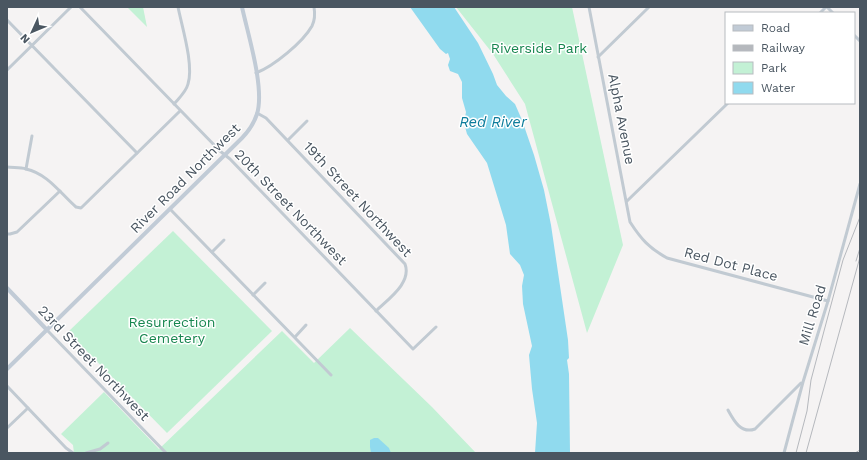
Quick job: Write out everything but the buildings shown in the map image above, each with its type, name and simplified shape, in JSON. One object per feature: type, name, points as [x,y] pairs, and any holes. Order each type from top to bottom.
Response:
[{"type":"street","points":[[7,70],[71,7]]},
{"type":"street","name":"20th Street Northwest","points":[[80,7],[180,111],[230,159],[413,349],[436,327]]},
{"type":"street","points":[[174,104],[184,92],[188,84],[190,74],[178,7]]},
{"type":"street","name":"River Road Northwest","points":[[7,369],[225,155],[246,134],[252,125],[257,113],[259,92],[242,7]]},
{"type":"street","points":[[256,73],[280,59],[306,34],[314,21],[314,7]]},
{"type":"street","name":"Alpha Avenue","points":[[589,7],[630,222],[637,233]]},
{"type":"street","points":[[598,57],[649,7]]},
{"type":"street","points":[[7,20],[136,153]]},
{"type":"street","points":[[627,202],[727,104]]},
{"type":"street","points":[[7,167],[26,169],[43,176],[60,190],[75,206],[80,208],[180,111]]},
{"type":"street","name":"19th Street Northwest","points":[[257,113],[266,118],[288,140],[406,264],[407,271],[404,281],[376,311]]},
{"type":"street","name":"19th Street Northwest","points":[[288,140],[307,121]]},
{"type":"street","points":[[26,169],[32,136]]},
{"type":"street","name":"Mill Road","points":[[784,453],[803,382],[828,302],[860,184]]},
{"type":"street","points":[[7,234],[17,232],[60,190]]},
{"type":"street","points":[[170,209],[331,375]]},
{"type":"street","name":"Red Dot Place","points":[[637,233],[648,246],[667,258],[828,302]]},
{"type":"street","points":[[212,252],[224,240]]},
{"type":"street","points":[[253,295],[265,283]]},
{"type":"street","name":"23rd Street Northwest","points":[[7,288],[166,453]]},
{"type":"street","points":[[294,337],[306,325]]},
{"type":"street","points":[[728,410],[741,428],[746,430],[755,429],[803,382]]},
{"type":"street","points":[[7,386],[66,448],[73,453]]},
{"type":"street","points":[[7,428],[28,408]]},
{"type":"street","points":[[86,453],[100,449],[108,443]]},
{"type":"green space","points":[[127,7],[143,7],[147,27]]},
{"type":"green space","name":"Riverside Park","points":[[456,7],[572,7],[623,245],[587,333],[525,104],[493,54]]},
{"type":"green space","name":"Resurrection Cemetery","points":[[173,231],[272,331],[167,433],[68,332]]},
{"type":"green space","points":[[350,328],[432,407],[476,453],[74,453],[73,445],[61,434],[104,392],[159,449],[282,331],[314,363]]},
{"type":"water","name":"Red River","points":[[410,7],[454,7],[478,43],[497,85],[515,104],[522,120],[544,190],[551,225],[568,340],[569,358],[567,360],[569,374],[570,453],[535,453],[537,423],[529,355],[532,346],[523,304],[522,286],[524,275],[520,265],[510,254],[506,225],[487,163],[467,134],[464,123],[466,112],[462,98],[462,82],[458,74],[450,71],[448,65],[450,59],[448,53],[446,54],[440,49]]},
{"type":"water","points":[[378,438],[389,448],[391,453],[371,453],[370,440]]},
{"type":"railway","points":[[796,453],[807,411],[811,380],[843,260],[860,217]]},
{"type":"railway","points":[[856,261],[860,248]]},
{"type":"railway","points":[[806,453],[860,257]]},
{"type":"railway","points":[[855,453],[860,450]]}]
